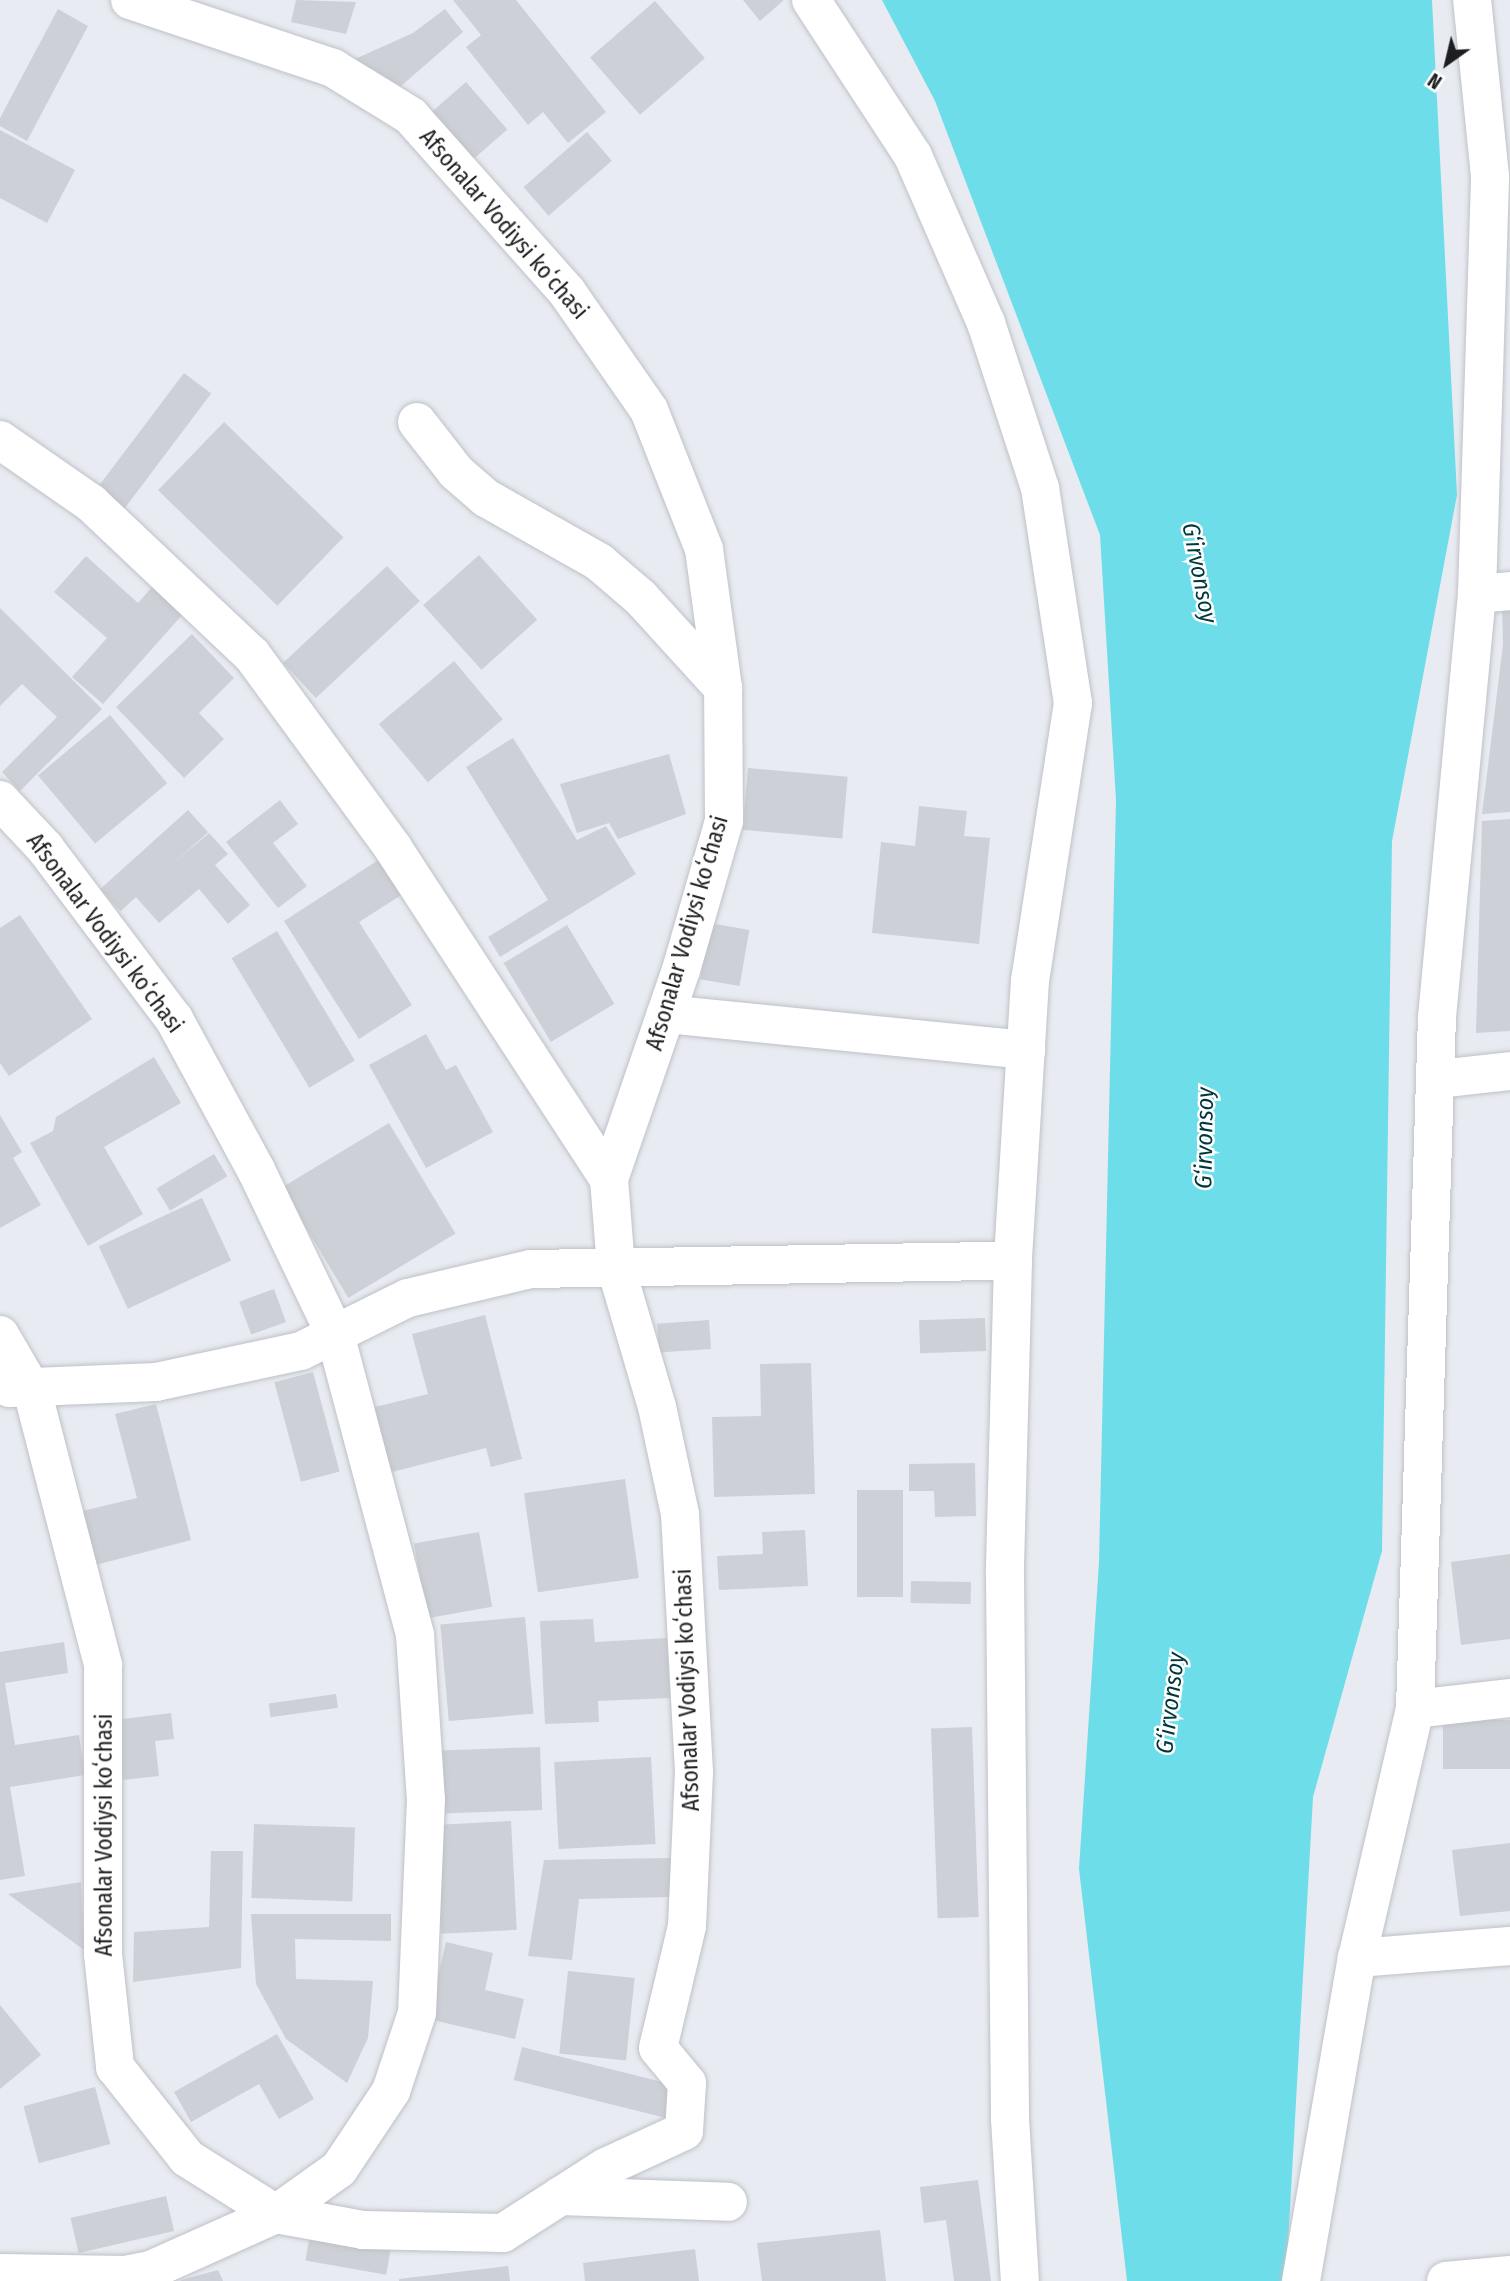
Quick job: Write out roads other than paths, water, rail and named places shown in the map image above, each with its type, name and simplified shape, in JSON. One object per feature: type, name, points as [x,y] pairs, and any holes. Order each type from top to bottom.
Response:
[{"type":"street","points":[[811,0],[913,156],[986,323],[1040,488],[1073,703],[1030,981],[1013,1261],[1005,1589],[1010,2119],[1020,2281]]},
{"type":"street","points":[[1300,2281],[1357,1958],[1415,1709],[1438,1079],[1437,1017],[1494,593],[1500,174],[1472,0]]},
{"type":"street","name":"Afsonalar Vodiysi koʻchasi","points":[[0,1335],[103,1665],[103,1954],[115,2067],[187,2158],[276,2214],[362,2230],[503,2233],[606,2168],[684,2131],[687,2083],[658,2048],[687,1926],[694,1772],[680,1514],[657,1407],[616,1268],[609,1180],[666,1014],[724,821],[723,688],[704,549],[649,410],[568,292],[411,116],[333,68],[149,2]]},
{"type":"street","points":[[417,422],[456,472],[486,498],[599,562],[631,589],[723,688]]},
{"type":"street","name":"Afsonalar Vodiysi koʻchasi","points":[[0,440],[91,503],[253,655],[393,848],[609,1180]]},
{"type":"street","name":"Afsonalar Vodiysi koʻchasi","points":[[0,800],[45,848],[174,1019],[256,1170],[335,1334],[415,1635],[426,1799],[417,2013],[391,2091],[339,2169],[276,2214],[151,2270],[125,2275],[0,2273]]},
{"type":"street","points":[[666,1014],[1026,1049]]},
{"type":"street","points":[[1438,1079],[1510,1071]]},
{"type":"street","points":[[16,1388],[156,1382],[301,1351],[408,1298],[519,1272],[1013,1261]]},
{"type":"street","points":[[1415,1709],[1510,1698]]},
{"type":"street","points":[[1357,1958],[1510,1946]]},
{"type":"street","points":[[560,2196],[728,2202]]},
{"type":"street","points":[[1446,2281],[1510,2275]]},
{"type":"water","name":"G‘irvonsoy","points":[[882,0],[1432,0],[1457,495],[1392,841],[1382,1551],[1313,1797],[1286,2281],[1127,2281],[1079,1869],[1099,1562],[1116,800],[1100,535],[935,101]]}]
